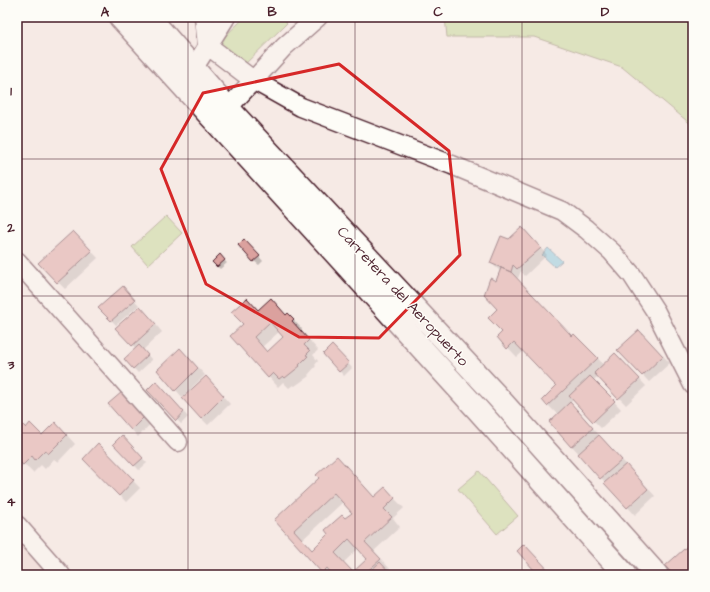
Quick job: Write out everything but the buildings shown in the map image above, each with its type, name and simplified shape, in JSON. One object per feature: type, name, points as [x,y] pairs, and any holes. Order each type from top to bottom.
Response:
[{"type":"main road","name":"Carretera del Aeropuerto","points":[[120,17],[472,404],[625,575]]},
{"type":"main road","name":"Carretera del Aeropuerto","points":[[149,17],[228,108],[495,394],[657,575]]},
{"type":"street","points":[[204,17],[207,45],[253,80],[301,107],[478,176],[562,211],[586,229],[612,252],[632,275],[656,312],[693,385]]},
{"type":"street","points":[[193,69],[226,17]]},
{"type":"street","points":[[228,108],[284,46],[318,17]]},
{"type":"street","points":[[17,261],[178,442]]},
{"type":"street","points":[[17,525],[61,575]]},
{"type":"highlighted area","points":[[339,64],[449,151],[460,255],[379,338],[299,337],[206,284],[161,169],[203,93]]},
{"type":"shaded area","points":[[17,534],[53,575],[17,575]]},
{"type":"green space","points":[[245,17],[282,17],[287,23],[238,71],[214,47]]},
{"type":"green space","points":[[445,17],[693,17],[693,126],[622,67],[534,37],[447,37]]},
{"type":"green space","points":[[166,216],[182,233],[148,265],[132,247]]},
{"type":"green space","points":[[479,471],[518,516],[497,534],[458,489]]},
{"type":"water","points":[[548,248],[562,261],[555,267],[542,255]]}]
